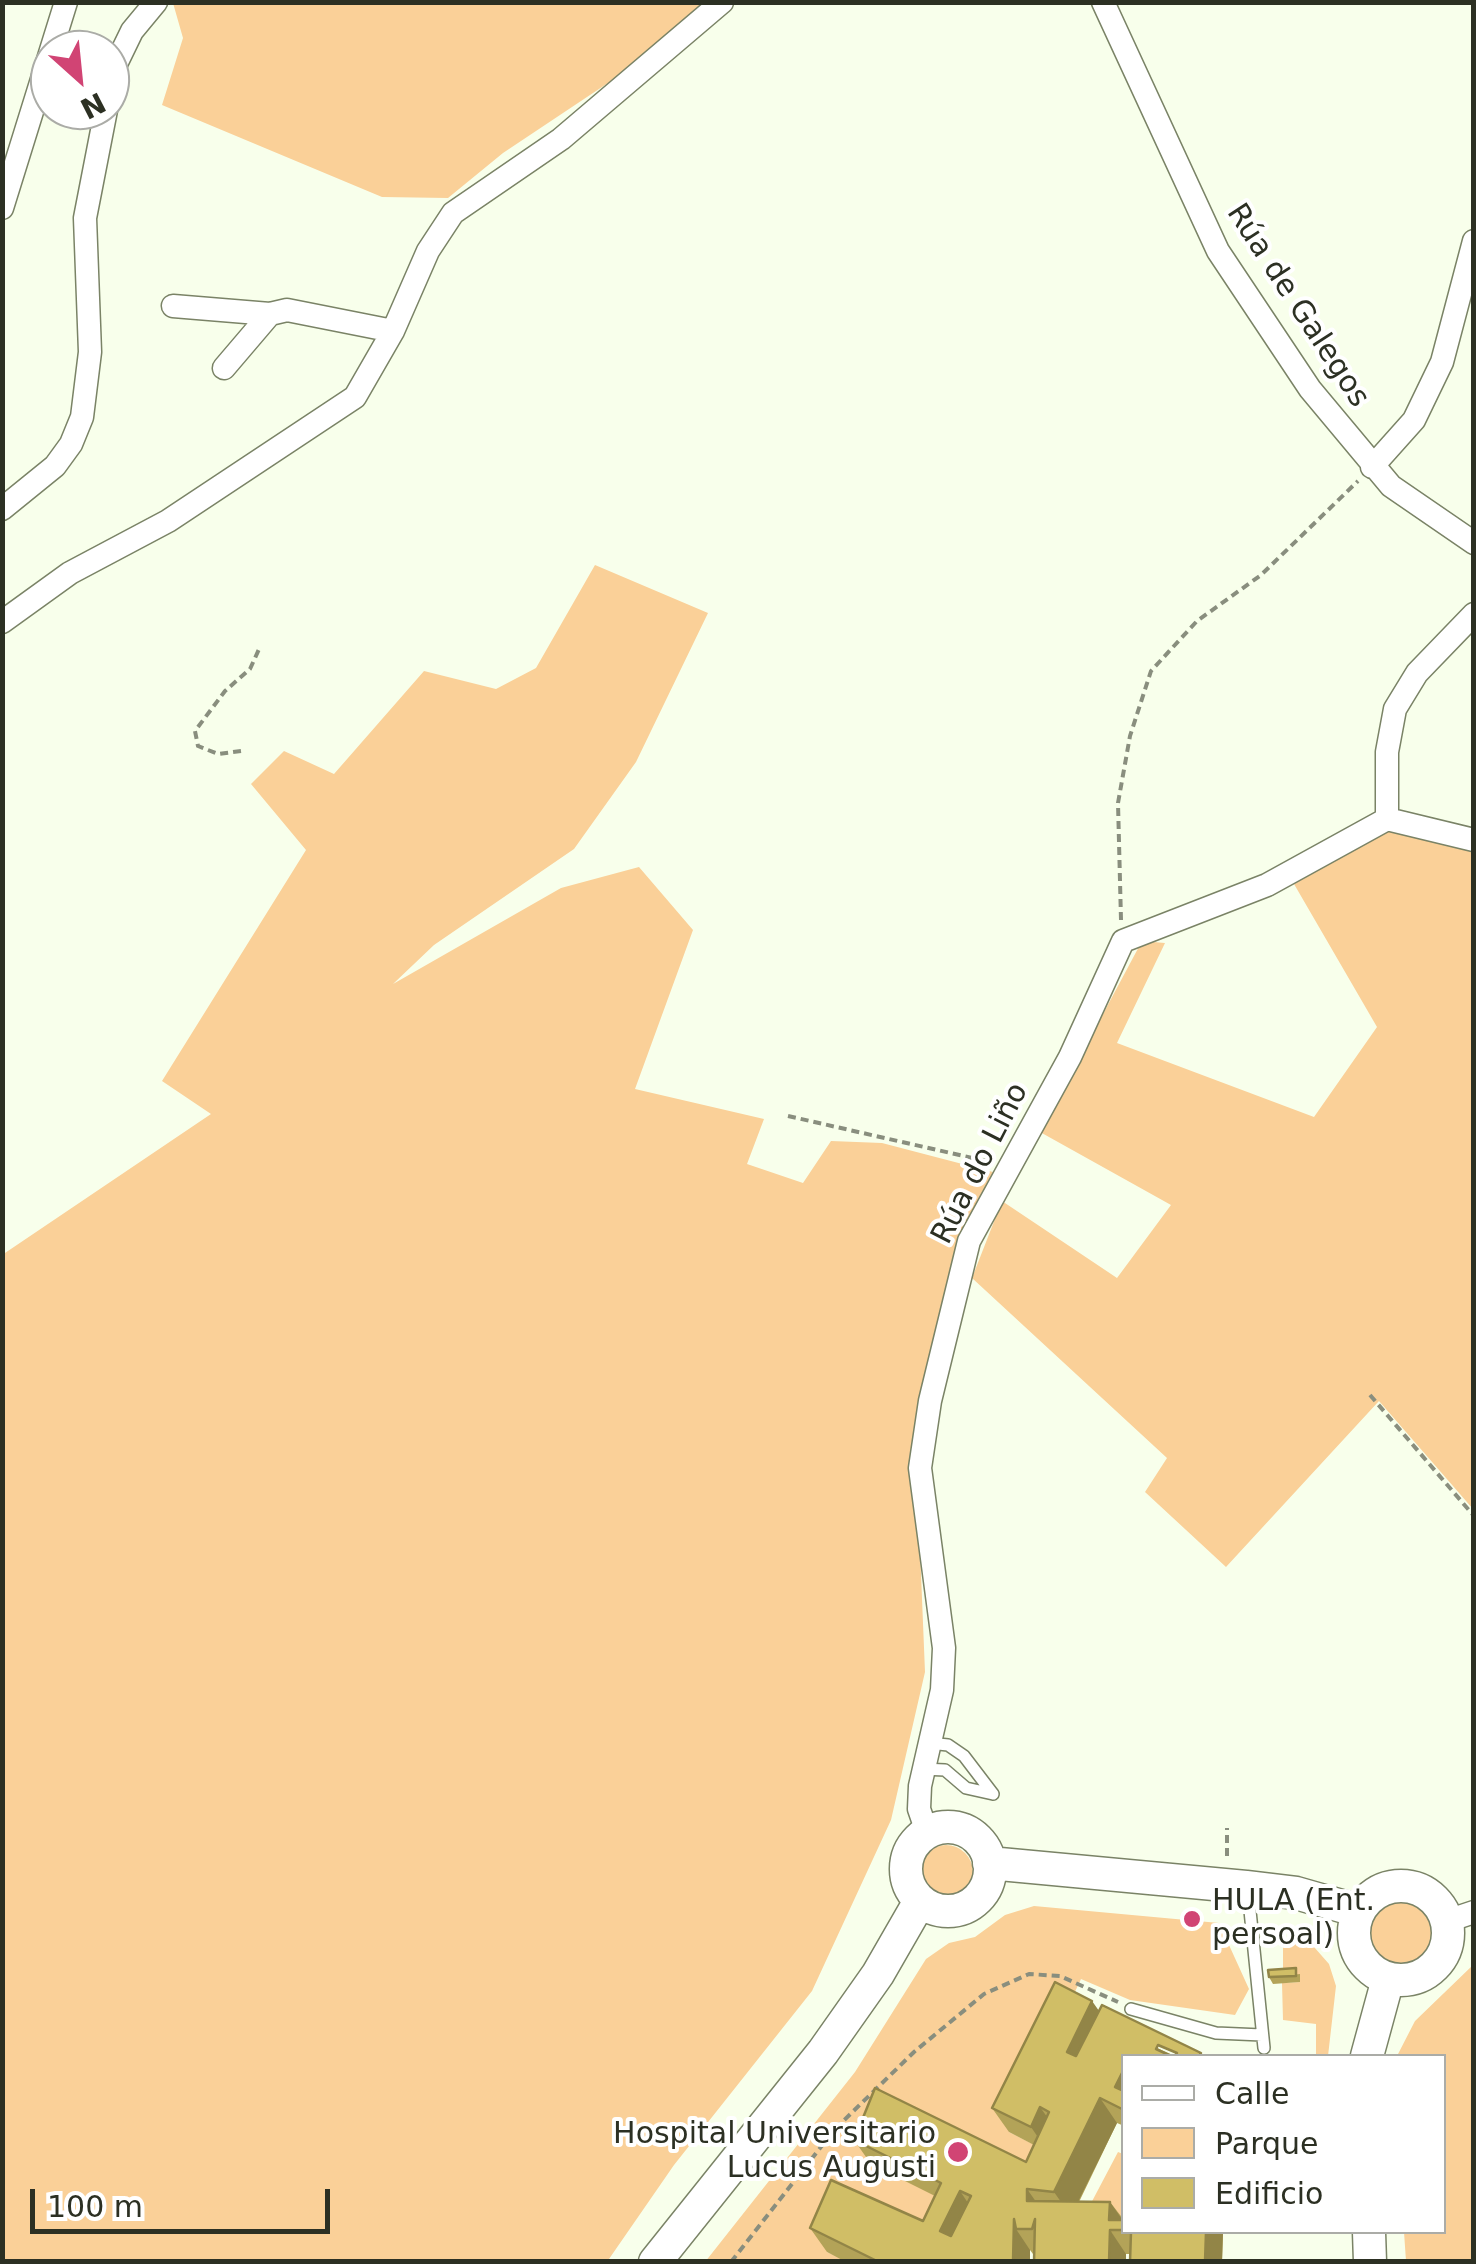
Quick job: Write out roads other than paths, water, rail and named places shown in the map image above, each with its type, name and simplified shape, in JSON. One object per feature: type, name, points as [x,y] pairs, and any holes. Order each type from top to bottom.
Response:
[{"type":"street","points":[[2,208],[66,2]]},
{"type":"street","points":[[130,35],[156,2]]},
{"type":"street","points":[[6,609],[168,521],[355,397],[393,331],[428,251],[453,212],[562,138],[722,2]]},
{"type":"street","name":"Rúa de Galegos","points":[[1103,2],[1218,251],[1310,389],[1372,468],[1391,486],[1474,542]]},
{"type":"street","points":[[2,509],[56,466],[72,444],[82,417],[90,352],[85,218],[102,130]]},
{"type":"street","points":[[1372,468],[1414,420],[1442,362],[1474,242]]},
{"type":"street","points":[[173,306],[270,314],[287,310],[393,331]]},
{"type":"street","points":[[224,368],[270,314]]},
{"type":"street","points":[[1474,614],[1417,672],[1395,710],[1387,752],[1387,819],[1474,840]]},
{"type":"street","name":"Rúa do Liño","points":[[927,1832],[919,1809],[922,1769],[942,1690],[944,1648],[920,1468],[930,1401],[969,1241],[1070,1057],[1123,940],[1266,885],[1387,819]]},
{"type":"street","points":[[954,1827],[966,1831],[986,1850],[989,1863],[986,1888],[968,1906],[943,1911],[920,1901],[906,1871],[911,1848],[927,1832],[954,1827]]},
{"type":"street","points":[[989,1863],[1296,1893],[1359,1911]]},
{"type":"street","points":[[1406,1886],[1425,1892],[1460,1916],[1437,1964],[1418,1977],[1388,1978],[1372,1970],[1357,1950],[1354,1931],[1359,1911],[1374,1894],[1406,1886]]},
{"type":"street","points":[[655,2262],[823,2052],[878,1974],[920,1901]]},
{"type":"street","points":[[1368,2054],[1388,1978]]},
{"type":"street","points":[[1369,2234],[1370,2262]]},
{"type":"lane","points":[[922,1769],[945,1770],[966,1788],[992,1794],[964,1756],[948,1745],[928,1743]]},
{"type":"lane","points":[[1131,2008],[1216,2033],[1263,2041],[1248,1887]]},
{"type":"place","name":"HULA (Ent. persoal)","points":[[1192,1919]]},
{"type":"place","name":"Hospital Universitario Lucus Augusti","points":[[958,2152]]}]
